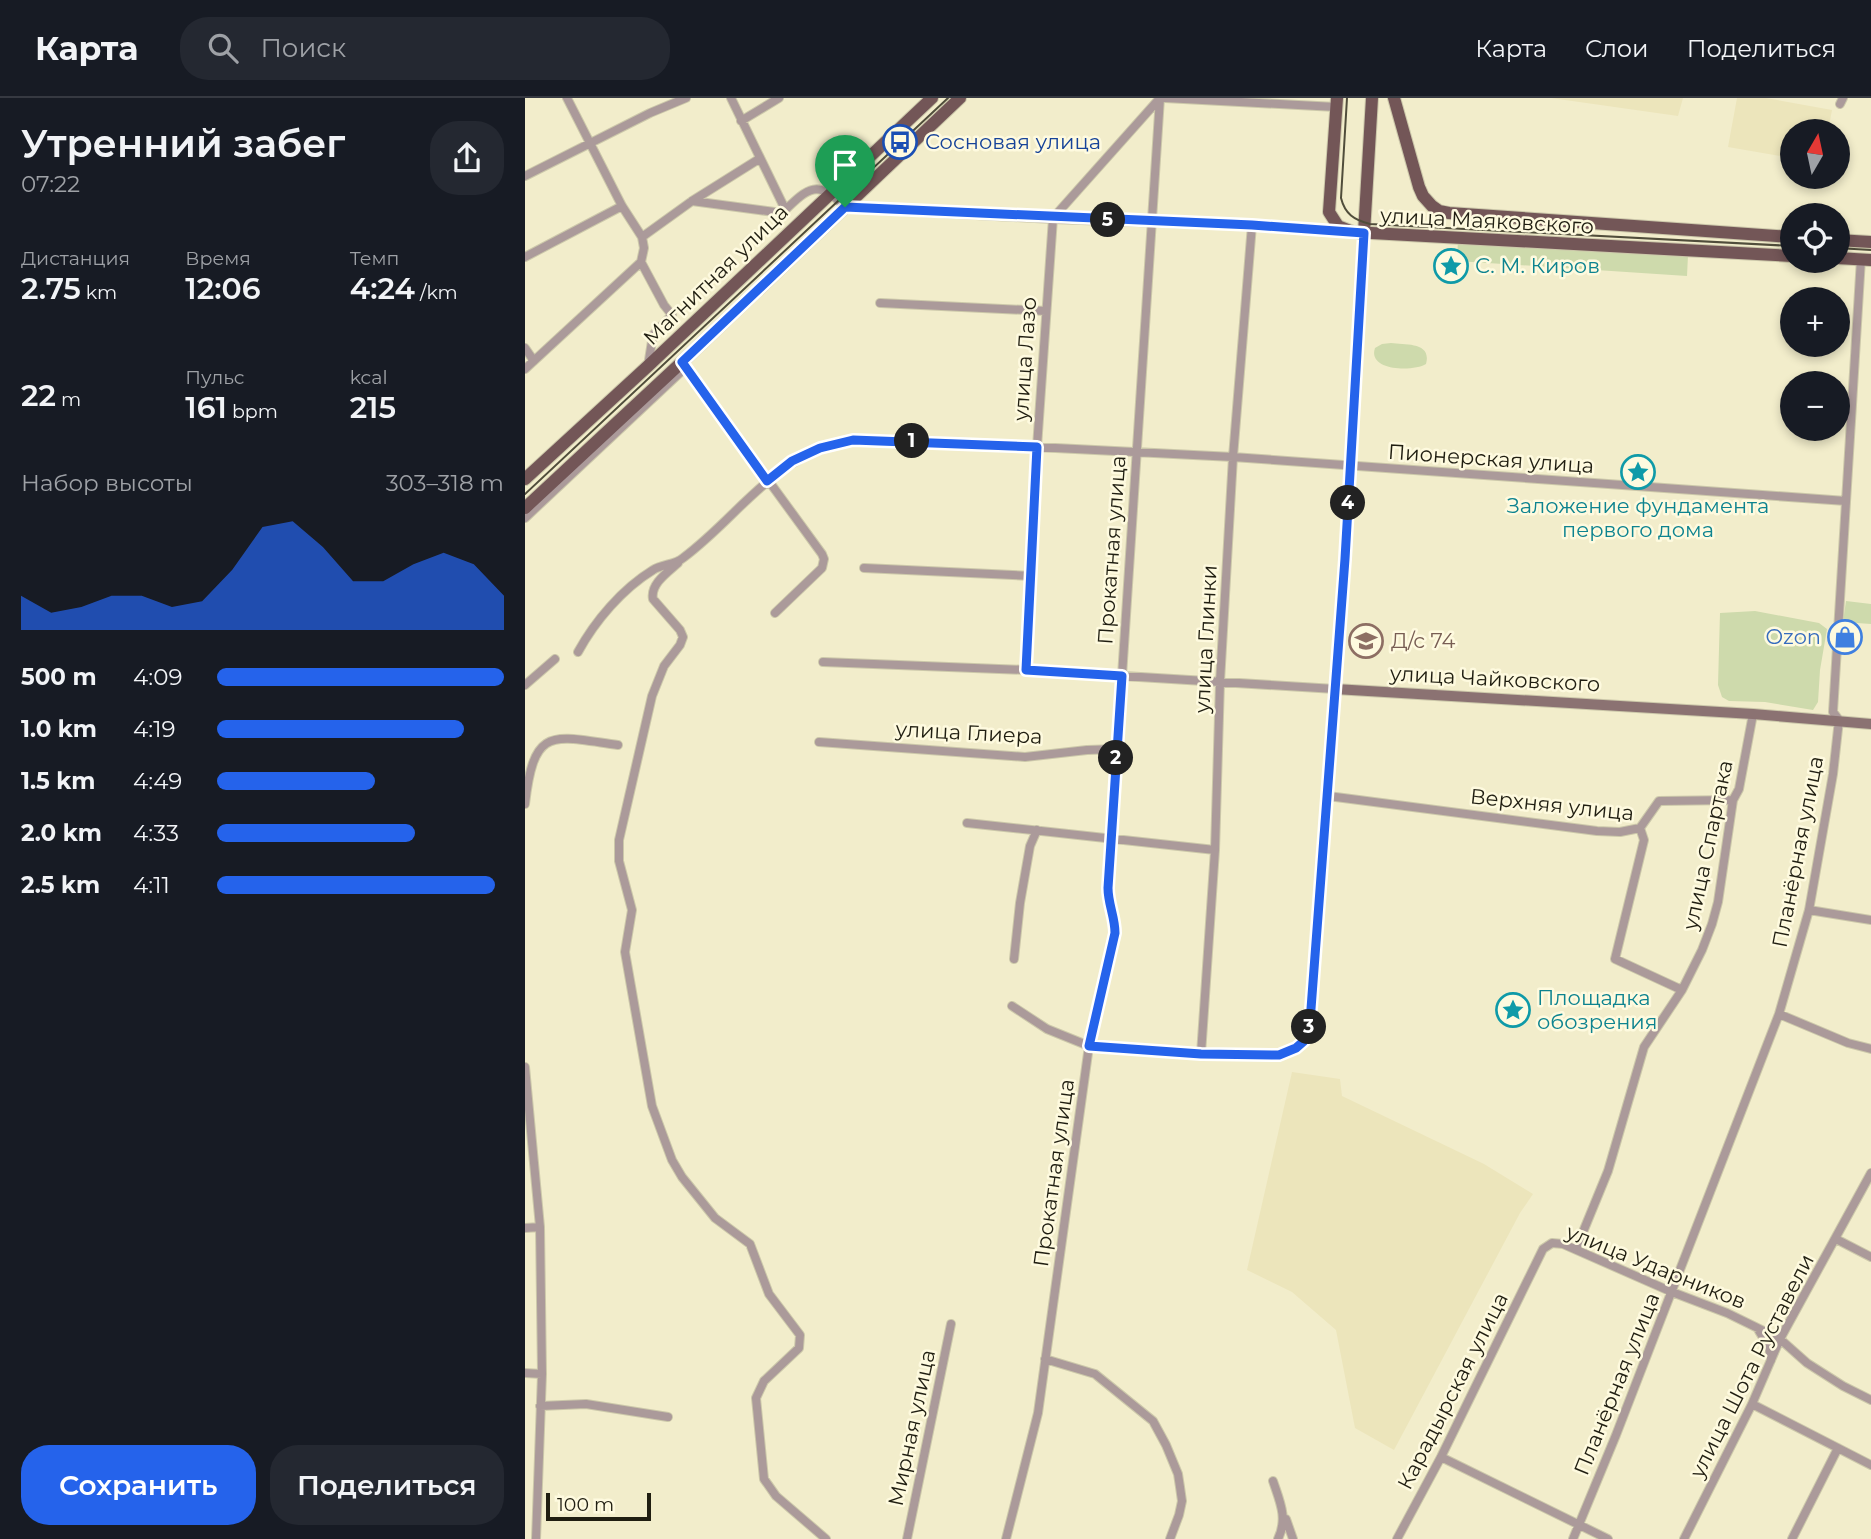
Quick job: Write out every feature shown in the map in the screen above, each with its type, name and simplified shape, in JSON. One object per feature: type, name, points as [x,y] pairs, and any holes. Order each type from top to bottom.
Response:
[{"type":"main road","name":"Магнитная улица","points":[[525,479],[932,98]]},
{"type":"main road","name":"Магнитная улица","points":[[525,508],[684,365],[960,98]]},
{"type":"main road","points":[[1335,689],[1350,467],[1359,233],[1372,98]]},
{"type":"main road","name":"улица Маяковского","points":[[1394,98],[1419,187],[1423,197],[1439,211],[1780,236]]},
{"type":"main road","points":[[1337,103],[1329,212],[1338,226],[1359,233]]},
{"type":"main road","name":"улица Маяковского","points":[[845,207],[1252,225],[1780,255]]},
{"type":"main road","points":[[1850,241],[1871,242]]},
{"type":"main road","name":"улица Чайковского","points":[[1335,689],[1753,714],[1871,724]]},
{"type":"street","points":[[525,369],[641,262],[645,248],[642,237],[622,206],[567,98]]},
{"type":"street","points":[[525,176],[650,113],[686,98]]},
{"type":"street","points":[[731,98],[785,209]]},
{"type":"street","points":[[741,121],[779,98]]},
{"type":"street","points":[[1053,218],[1162,98],[1337,103]]},
{"type":"street","name":"Прокатная улица","points":[[1006,1539],[1038,1413],[1089,1046],[1115,933],[1114,916],[1108,896],[1111,839],[1151,222],[1162,98]]},
{"type":"street","points":[[642,237],[692,201],[759,159]]},
{"type":"street","points":[[692,201],[782,213],[809,191],[821,189],[831,192],[845,207]]},
{"type":"street","points":[[525,257],[622,206]]},
{"type":"street","name":"улица Лазо","points":[[1026,670],[1037,447],[1053,218]]},
{"type":"street","name":"улица Глинки","points":[[1201,1054],[1215,850],[1220,682],[1233,457],[1252,225]]},
{"type":"street","name":"Планёрная улица","points":[[1573,1539],[1779,1014],[1809,910],[1833,774],[1839,720],[1833,712],[1846,501],[1866,260]]},
{"type":"street","points":[[641,262],[672,315],[653,335],[648,366]]},
{"type":"street","points":[[880,303],[1046,311]]},
{"type":"street","points":[[525,348],[534,361]]},
{"type":"street","points":[[525,519],[684,365],[824,559],[821,568],[775,613]]},
{"type":"street","name":"Пионерская улица","points":[[826,1539],[776,1496],[764,1479],[756,1398],[758,1389],[799,1348],[800,1335],[769,1294],[750,1244],[715,1218],[682,1177],[672,1160],[652,1106],[625,953],[632,910],[619,860],[619,841],[652,696],[664,666],[680,646],[683,637],[680,629],[653,598],[655,585],[792,461],[853,440],[1233,457],[1846,501]]},
{"type":"street","points":[[578,652],[592,626],[632,587],[653,570],[681,561]]},
{"type":"street","points":[[864,568],[1032,576]]},
{"type":"street","points":[[525,685],[555,659]]},
{"type":"street","name":"улица Чайковского","points":[[823,662],[1026,670],[1335,689]]},
{"type":"street","points":[[1012,1006],[1047,1029],[1089,1046],[1201,1054],[1279,1055],[1296,1048],[1304,1041],[1308,1032],[1335,689]]},
{"type":"street","name":"улица Спартака","points":[[1576,1249],[1608,1171],[1644,1047],[1682,990],[1702,950],[1718,902],[1733,800],[1739,789],[1753,714]]},
{"type":"street","points":[[525,804],[527,774],[533,759],[550,740],[563,738],[618,745]]},
{"type":"street","name":"улица Глиера","points":[[819,742],[1025,757],[1117,749]]},
{"type":"street","name":"Верхняя улица","points":[[1328,796],[1597,831],[1620,832],[1640,828],[1644,840],[1615,959],[1682,990]]},
{"type":"street","points":[[1640,828],[1659,801],[1733,800]]},
{"type":"street","points":[[967,823],[1215,850]]},
{"type":"street","points":[[1014,959],[1030,846],[1037,830]]},
{"type":"street","points":[[1809,910],[1871,920]]},
{"type":"street","points":[[1779,1014],[1871,1049]]},
{"type":"street","points":[[525,1067],[540,1227],[542,1374],[536,1539]]},
{"type":"street","name":"улица Шота Руставели","points":[[1684,1539],[1752,1404],[1780,1339],[1871,1173]]},
{"type":"street","points":[[525,1228],[540,1227]]},
{"type":"street","points":[[1836,1239],[1871,1257]]},
{"type":"street","name":"улица Ударников","points":[[1539,1257],[1543,1249],[1552,1243],[1563,1244],[1727,1313],[1780,1339],[1807,1363],[1871,1400]]},
{"type":"street","name":"Карадырская улица","points":[[1397,1539],[1441,1457],[1539,1257]]},
{"type":"street","name":"Мирная улица","points":[[907,1539],[951,1324]]},
{"type":"street","points":[[1754,1326],[1769,1347],[1771,1361]]},
{"type":"street","points":[[1045,1359],[1095,1374],[1153,1421],[1178,1474],[1180,1487],[1182,1501],[1170,1539]]},
{"type":"street","points":[[525,1373],[542,1374]]},
{"type":"street","points":[[540,1406],[586,1404],[668,1417]]},
{"type":"street","points":[[1752,1404],[1871,1465]]},
{"type":"street","points":[[1792,1539],[1838,1448]]},
{"type":"street","points":[[1441,1457],[1608,1539]]},
{"type":"street","points":[[1273,1481],[1293,1539]]},
{"type":"street","points":[[1278,1539],[1283,1529],[1284,1513]]},
{"type":"shaded area","points":[[1551,98],[1683,98],[1678,116]]},
{"type":"shaded area","points":[[1737,98],[1766,98],[1832,110],[1830,119],[1780,119],[1780,156],[1728,147]]},
{"type":"shaded area","points":[[1292,1072],[1340,1079],[1342,1096],[1484,1164],[1533,1194],[1520,1213],[1394,1450],[1355,1428],[1336,1330],[1292,1292],[1247,1270]]},
{"type":"green space","points":[[1458,239],[1688,255],[1687,276],[1457,261]]},
{"type":"green space","points":[[1391,343],[1422,348],[1427,357],[1426,364],[1402,369],[1384,365],[1374,356],[1375,348]]},
{"type":"green space","points":[[1846,601],[1871,604],[1871,624],[1843,622]]},
{"type":"green space","points":[[1755,611],[1819,623],[1827,629],[1818,702],[1813,710],[1765,702],[1729,701],[1722,697],[1718,685],[1720,613]]},
{"type":"tram line","points":[[525,494],[948,98]]},
{"type":"tram line","points":[[1347,98],[1341,198],[1348,212],[1364,222],[1780,245]]},
{"type":"tram line","points":[[1850,249],[1871,250]]},
{"type":"place","name":"Сосновая улица","points":[[900,142]]},
{"type":"place","name":"С. М. Киров","points":[[1451,266]]},
{"type":"place","name":"Заложение фундамента первого дома","points":[[1638,472]]},
{"type":"place","name":"Ozon","points":[[1845,637]]},
{"type":"place","name":"Д/с 74","points":[[1366,641]]},
{"type":"place","name":"Площадка обозрения","points":[[1513,1010]]},
{"type":"route","points":[[845,207],[1252,225],[1364,233],[1345,559],[1310,1022],[1307,1036],[1296,1048],[1274,1055],[1201,1054],[1089,1046],[1115,933],[1114,916],[1108,902],[1108,888],[1122,676],[1026,670],[1037,447],[853,440],[820,448],[792,461],[767,481],[682,362],[845,207]]}]
